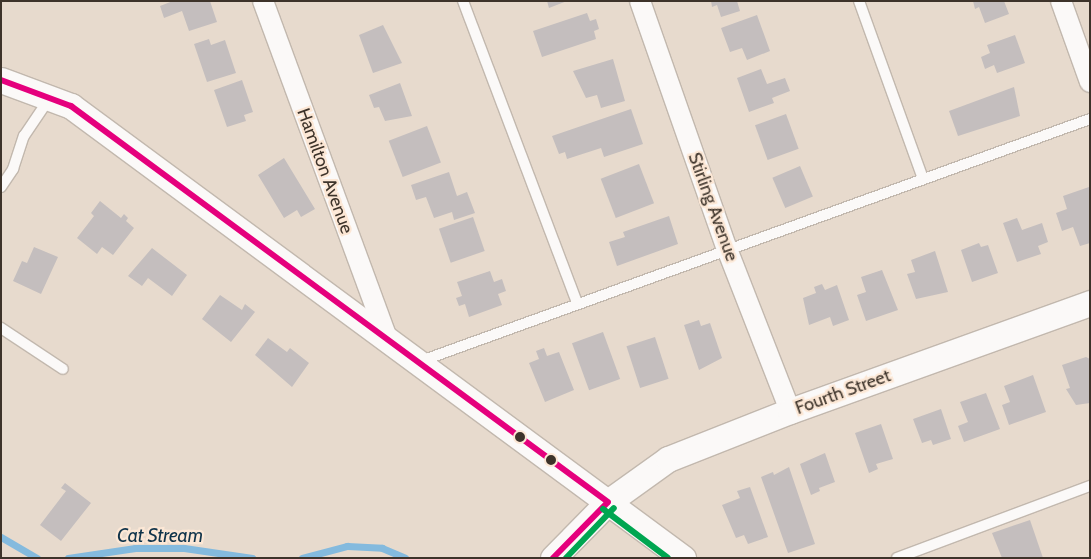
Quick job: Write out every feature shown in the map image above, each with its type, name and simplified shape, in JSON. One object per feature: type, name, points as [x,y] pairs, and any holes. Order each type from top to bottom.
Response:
[{"type":"street","name":"Hamilton Avenue","points":[[263,1],[388,342]]},
{"type":"street","name":"Stirling Avenue","points":[[640,1],[728,249],[790,411]]},
{"type":"street","points":[[1061,1],[1090,82]]},
{"type":"street","points":[[1,80],[71,106],[388,342],[683,558]]},
{"type":"street","name":"Fourth Street","points":[[552,558],[608,502],[668,459],[790,411],[1090,303]]},
{"type":"lane","points":[[463,1],[577,302]]},
{"type":"lane","points":[[859,1],[923,179]]},
{"type":"lane","points":[[1,187],[13,169],[24,136],[50,98]]},
{"type":"lane","points":[[417,362],[577,302],[1090,120]]},
{"type":"lane","points":[[1,328],[63,369]]},
{"type":"lane","points":[[897,558],[1090,486]]},
{"type":"building","points":[[173,1],[210,1],[217,22],[189,31],[182,11],[164,18],[160,6]]},
{"type":"building","points":[[547,1],[567,1],[549,8]]},
{"type":"building","points":[[711,1],[737,1],[740,11],[721,17],[717,5],[712,7]]},
{"type":"building","points":[[973,1],[1004,1],[1009,14],[985,23],[979,7],[975,9]]},
{"type":"building","points":[[587,13],[590,21],[596,19],[599,29],[594,31],[596,39],[542,57],[533,31]]},
{"type":"building","points":[[757,15],[770,51],[747,60],[742,48],[730,52],[721,28]]},
{"type":"building","points":[[383,25],[402,63],[373,73],[359,35]]},
{"type":"building","points":[[1015,35],[1025,63],[997,73],[994,65],[985,69],[981,57],[990,53],[987,45]]},
{"type":"building","points":[[209,39],[211,45],[225,40],[236,73],[207,82],[194,44]]},
{"type":"building","points":[[613,59],[625,101],[601,108],[597,95],[586,98],[573,71]]},
{"type":"building","points":[[761,69],[767,84],[785,78],[790,91],[772,98],[774,103],[749,112],[737,78]]},
{"type":"building","points":[[242,80],[253,112],[244,115],[246,121],[227,127],[214,90]]},
{"type":"building","points":[[400,83],[412,116],[385,121],[379,107],[374,108],[369,95]]},
{"type":"building","points":[[1014,87],[1020,116],[958,136],[949,111]]},
{"type":"building","points":[[631,109],[643,144],[604,157],[601,148],[567,159],[565,152],[559,154],[552,136]]},
{"type":"building","points":[[786,114],[799,149],[768,160],[755,125]]},
{"type":"building","points":[[427,126],[441,162],[403,177],[389,141]]},
{"type":"building","points":[[284,158],[315,209],[301,217],[297,210],[284,218],[258,175]]},
{"type":"building","points":[[639,164],[654,203],[616,218],[601,179]]},
{"type":"building","points":[[800,166],[813,196],[785,208],[772,178]]},
{"type":"building","points":[[449,172],[457,196],[467,192],[475,213],[454,220],[452,212],[434,218],[426,197],[416,200],[411,185]]},
{"type":"building","points":[[1089,187],[1090,243],[1080,246],[1073,227],[1062,231],[1056,213],[1067,209],[1063,196]]},
{"type":"building","points":[[100,201],[121,218],[124,214],[128,218],[126,221],[134,228],[113,255],[102,247],[97,254],[77,238],[94,216],[91,213]]},
{"type":"building","points":[[669,216],[678,244],[617,266],[609,242],[625,237],[623,232]]},
{"type":"building","points":[[473,217],[485,251],[451,263],[439,229]]},
{"type":"building","points":[[1017,218],[1022,230],[1042,223],[1048,242],[1038,246],[1041,254],[1017,262],[1003,223]]},
{"type":"building","points":[[979,243],[981,247],[988,245],[998,273],[972,282],[961,250]]},
{"type":"building","points":[[34,247],[58,257],[41,294],[13,281],[22,261],[27,263]]},
{"type":"building","points":[[152,248],[187,275],[172,296],[148,278],[142,286],[128,276]]},
{"type":"building","points":[[935,251],[948,292],[916,299],[907,274],[915,272],[911,260]]},
{"type":"building","points":[[882,270],[898,310],[866,321],[857,295],[866,292],[861,277]]},
{"type":"building","points":[[490,271],[494,282],[502,279],[506,291],[498,294],[502,305],[469,317],[465,304],[459,306],[456,298],[462,296],[457,282]]},
{"type":"building","points":[[822,284],[825,290],[837,285],[849,320],[833,326],[830,317],[809,325],[803,298],[816,293],[814,287]]},
{"type":"building","points":[[220,295],[242,310],[245,304],[255,312],[231,342],[202,319]]},
{"type":"building","points":[[699,320],[701,326],[710,323],[722,358],[699,370],[684,325]]},
{"type":"building","points":[[603,332],[620,379],[589,390],[572,343]]},
{"type":"building","points":[[655,337],[669,379],[640,388],[626,346]]},
{"type":"building","points":[[268,338],[287,352],[290,348],[309,363],[292,387],[255,355]]},
{"type":"building","points":[[544,348],[547,356],[559,352],[574,390],[545,402],[529,363],[539,359],[536,351]]},
{"type":"building","points":[[1086,357],[1090,359],[1090,403],[1076,405],[1066,389],[1070,388],[1062,365]]},
{"type":"building","points":[[1033,375],[1046,412],[1009,425],[1002,405],[1010,402],[1004,386]]},
{"type":"building","points":[[986,393],[1000,429],[964,442],[958,426],[968,422],[960,402]]},
{"type":"building","points":[[941,409],[951,439],[933,445],[931,440],[922,443],[913,419]]},
{"type":"building","points":[[881,424],[893,459],[876,464],[878,469],[869,473],[855,433]]},
{"type":"building","points":[[825,453],[835,482],[819,488],[820,491],[811,495],[800,464]]},
{"type":"building","points":[[789,467],[815,544],[788,553],[761,477],[773,472],[774,475]]},
{"type":"building","points":[[65,483],[91,503],[61,541],[40,525],[66,491],[61,488]]},
{"type":"building","points":[[750,487],[768,537],[748,544],[744,535],[736,538],[722,505],[740,498],[737,491]]},
{"type":"building","points":[[1030,520],[1043,558],[1002,558],[992,533]]},
{"type":"waterway","name":"Cat Stream","points":[[1,537],[37,558]]},
{"type":"waterway","name":"Cat Stream","points":[[302,558],[347,546],[382,548],[405,558]]},
{"type":"waterway","name":"Cat Stream","points":[[68,558],[135,548],[184,548],[252,558]]},
{"type":"transit line","points":[[1,80],[71,106],[608,502]]},
{"type":"transit line","points":[[553,558],[608,502]]},
{"type":"transit line","points":[[566,558],[614,508]]},
{"type":"transit line","points":[[603,509],[668,558]]}]
